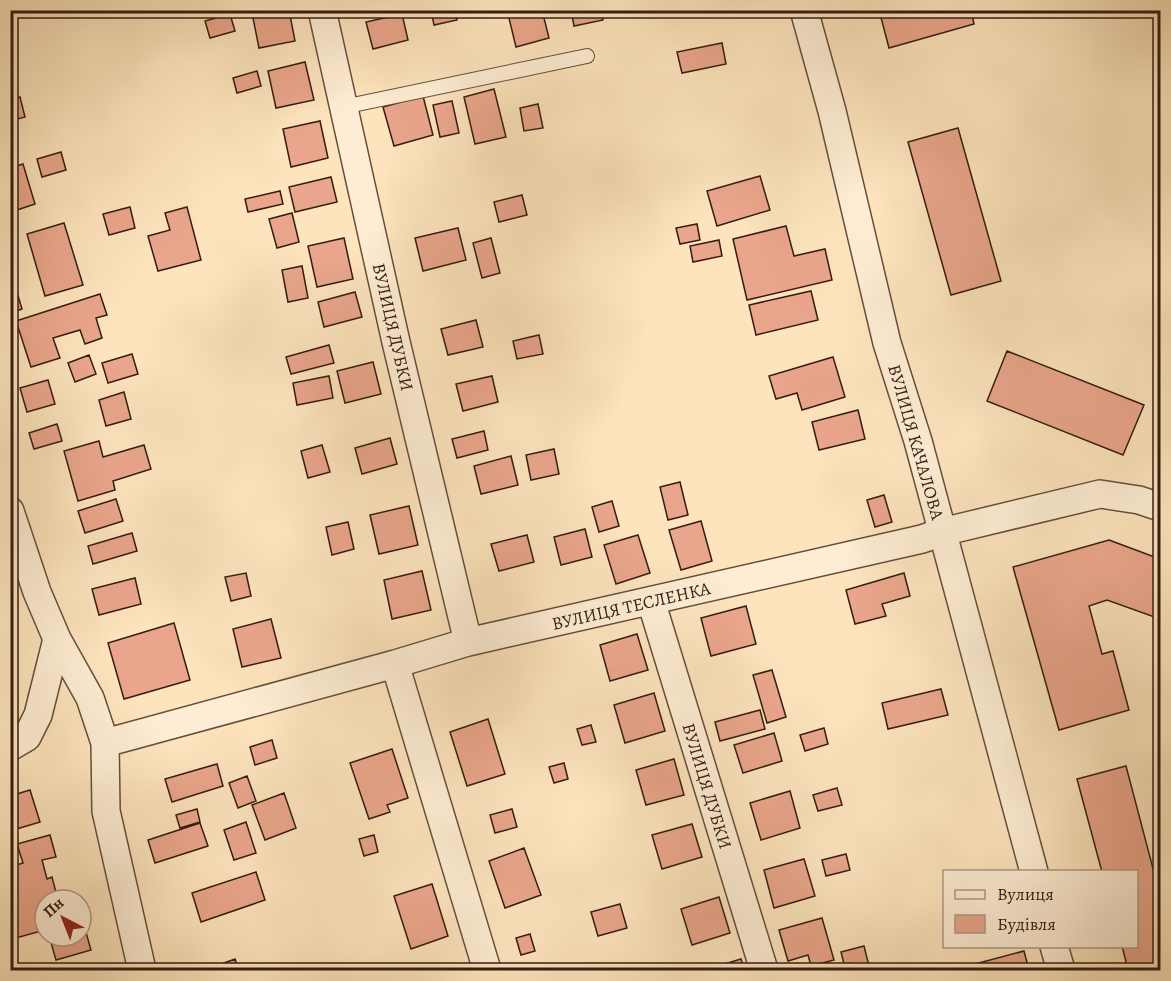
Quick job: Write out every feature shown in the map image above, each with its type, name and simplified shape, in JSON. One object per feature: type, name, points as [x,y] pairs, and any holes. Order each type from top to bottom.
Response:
[{"type":"street","name":"ВУЛИЦЯ ДУБКИ","points":[[322,10],[396,342],[468,642]]},
{"type":"street","name":"ВУЛИЦЯ КАЧАЛОВА","points":[[804,10],[832,111],[887,343],[918,441],[1033,870]]},
{"type":"street","name":"ВУЛИЦЯ ТЕСЛЕНКА","points":[[105,742],[395,664],[468,642],[922,539],[942,532],[1100,494],[1139,500],[1161,507]]},
{"type":"street","points":[[10,511],[37,592],[57,639],[90,698],[105,742],[106,811],[142,970]]},
{"type":"street","name":"ВУЛИЦЯ ДУБКИ","points":[[651,602],[764,970]]},
{"type":"street","points":[[10,747],[27,737],[38,715],[57,639]]},
{"type":"street","points":[[395,664],[487,970]]},
{"type":"street","points":[[1054,948],[1060,970]]},
{"type":"lane","points":[[343,108],[587,56]]},
{"type":"building","points":[[263,10],[289,10],[295,41],[259,48],[252,13]]},
{"type":"building","points":[[431,10],[455,10],[457,20],[434,25]]},
{"type":"building","points":[[507,10],[542,10],[549,38],[516,47]]},
{"type":"building","points":[[571,10],[601,10],[603,20],[574,26]]},
{"type":"building","points":[[879,10],[971,10],[974,24],[889,48]]},
{"type":"building","points":[[230,14],[235,31],[210,38],[205,21]]},
{"type":"building","points":[[402,14],[408,40],[373,49],[366,22]]},
{"type":"building","points":[[722,43],[726,64],[682,73],[677,52]]},
{"type":"building","points":[[305,62],[314,100],[276,108],[268,71]]},
{"type":"building","points":[[257,71],[261,86],[237,93],[233,78]]},
{"type":"building","points":[[494,89],[506,137],[475,144],[464,97]]},
{"type":"building","points":[[423,96],[433,135],[394,146],[383,107]]},
{"type":"building","points":[[20,97],[25,117],[10,121],[10,100]]},
{"type":"building","points":[[452,101],[459,133],[440,137],[433,105]]},
{"type":"building","points":[[538,104],[543,128],[524,131],[520,108]]},
{"type":"building","points":[[320,121],[328,158],[291,167],[283,129]]},
{"type":"building","points":[[958,128],[1001,281],[951,295],[908,142]]},
{"type":"building","points":[[61,152],[66,170],[42,177],[37,159]]},
{"type":"building","points":[[23,164],[35,204],[14,211],[10,202],[10,168]]},
{"type":"building","points":[[760,176],[770,210],[717,226],[707,191]]},
{"type":"building","points":[[331,177],[337,202],[295,212],[289,187]]},
{"type":"building","points":[[280,191],[283,204],[248,212],[245,199]]},
{"type":"building","points":[[522,195],[527,215],[499,222],[494,202]]},
{"type":"building","points":[[130,207],[135,228],[109,235],[103,214]]},
{"type":"building","points":[[187,207],[201,260],[158,271],[148,236],[170,230],[165,213]]},
{"type":"building","points":[[292,213],[299,242],[277,248],[269,219]]},
{"type":"building","points":[[64,223],[83,285],[45,296],[27,234]]},
{"type":"building","points":[[697,224],[700,240],[680,244],[676,228]]},
{"type":"building","points":[[786,226],[794,256],[825,249],[832,280],[747,300],[733,239]]},
{"type":"building","points":[[458,228],[466,260],[423,271],[415,238]]},
{"type":"building","points":[[344,238],[353,279],[317,287],[308,246]]},
{"type":"building","points":[[491,238],[500,273],[482,278],[473,243]]},
{"type":"building","points":[[719,240],[722,256],[693,262],[690,246]]},
{"type":"building","points":[[302,266],[308,298],[288,302],[282,270]]},
{"type":"building","points":[[16,289],[22,309],[10,313],[10,291]]},
{"type":"building","points":[[811,291],[818,320],[756,335],[749,305]]},
{"type":"building","points":[[355,292],[362,317],[324,327],[318,302]]},
{"type":"building","points":[[100,294],[107,315],[96,318],[102,338],[85,344],[80,330],[53,338],[60,358],[31,367],[16,321]]},
{"type":"building","points":[[476,320],[483,347],[448,355],[441,329]]},
{"type":"building","points":[[539,335],[543,354],[517,359],[513,341]]},
{"type":"building","points":[[329,345],[334,363],[291,374],[286,357]]},
{"type":"building","points":[[1007,351],[1144,405],[1123,455],[987,401]]},
{"type":"building","points":[[132,354],[138,374],[108,383],[102,363]]},
{"type":"building","points":[[89,355],[96,374],[75,382],[68,363]]},
{"type":"building","points":[[833,357],[845,397],[802,410],[797,393],[776,399],[769,376]]},
{"type":"building","points":[[373,362],[381,394],[345,403],[337,371]]},
{"type":"building","points":[[329,376],[333,398],[297,405],[293,383]]},
{"type":"building","points":[[492,376],[498,402],[463,411],[456,384]]},
{"type":"building","points":[[48,380],[55,404],[27,412],[20,388]]},
{"type":"building","points":[[124,392],[131,419],[106,426],[99,400]]},
{"type":"building","points":[[858,410],[865,439],[819,450],[812,422]]},
{"type":"building","points":[[57,424],[62,441],[34,449],[29,433]]},
{"type":"building","points":[[484,431],[488,450],[457,458],[452,439]]},
{"type":"building","points":[[390,438],[397,464],[362,474],[355,448]]},
{"type":"building","points":[[99,441],[103,457],[144,445],[151,469],[113,481],[115,490],[78,501],[64,451]]},
{"type":"building","points":[[322,445],[330,472],[308,478],[301,451]]},
{"type":"building","points":[[554,449],[559,474],[531,480],[526,455]]},
{"type":"building","points":[[511,456],[518,485],[481,494],[474,466]]},
{"type":"building","points":[[680,482],[688,515],[668,520],[660,487]]},
{"type":"building","points":[[884,495],[892,522],[875,527],[867,500]]},
{"type":"building","points":[[116,499],[123,521],[85,533],[78,511]]},
{"type":"building","points":[[612,501],[619,526],[599,532],[592,507]]},
{"type":"building","points":[[409,506],[418,545],[379,554],[370,515]]},
{"type":"building","points":[[701,521],[712,561],[681,570],[669,530]]},
{"type":"building","points":[[348,522],[354,549],[332,555],[326,527]]},
{"type":"building","points":[[585,529],[592,557],[561,565],[554,537]]},
{"type":"building","points":[[132,533],[137,551],[93,564],[88,546]]},
{"type":"building","points":[[527,535],[534,562],[499,571],[491,544]]},
{"type":"building","points":[[638,535],[650,573],[616,584],[604,545]]},
{"type":"building","points":[[1109,540],[1160,559],[1160,619],[1107,600],[1089,606],[1102,654],[1113,651],[1129,710],[1059,730],[1013,567]]},
{"type":"building","points":[[422,571],[431,610],[392,619],[384,580]]},
{"type":"building","points":[[246,573],[251,596],[231,601],[225,577]]},
{"type":"building","points":[[904,573],[910,596],[882,604],[886,616],[855,624],[846,590]]},
{"type":"building","points":[[135,578],[141,604],[99,615],[92,589]]},
{"type":"building","points":[[746,606],[756,644],[711,656],[701,618]]},
{"type":"building","points":[[271,619],[281,658],[242,667],[233,629]]},
{"type":"building","points":[[174,623],[190,680],[124,699],[108,643]]},
{"type":"building","points":[[637,634],[648,670],[610,681],[600,645]]},
{"type":"building","points":[[772,670],[786,717],[767,723],[753,675]]},
{"type":"building","points":[[941,689],[948,715],[888,729],[882,703]]},
{"type":"building","points":[[654,693],[665,731],[625,743],[614,705]]},
{"type":"building","points":[[760,710],[765,729],[720,741],[715,722]]},
{"type":"building","points":[[488,719],[505,774],[467,786],[450,732]]},
{"type":"building","points":[[591,725],[596,742],[582,745],[577,729]]},
{"type":"building","points":[[824,728],[828,744],[805,751],[800,735]]},
{"type":"building","points":[[774,733],[782,761],[743,773],[734,745]]},
{"type":"building","points":[[272,740],[277,758],[255,765],[250,747]]},
{"type":"building","points":[[392,749],[408,798],[387,805],[390,812],[369,819],[350,763]]},
{"type":"building","points":[[674,759],[684,795],[646,805],[636,770]]},
{"type":"building","points":[[564,763],[568,779],[554,783],[549,767]]},
{"type":"building","points":[[217,764],[223,786],[172,802],[165,779]]},
{"type":"building","points":[[1126,766],[1160,895],[1160,970],[1128,970],[1122,948],[1138,948],[1138,870],[1101,870],[1077,779]]},
{"type":"building","points":[[247,776],[256,801],[238,808],[229,783]]},
{"type":"building","points":[[837,788],[842,805],[818,811],[813,795]]},
{"type":"building","points":[[30,790],[40,822],[10,831],[10,796]]},
{"type":"building","points":[[790,791],[800,828],[761,840],[750,803]]},
{"type":"building","points":[[284,793],[296,828],[265,840],[252,805]]},
{"type":"building","points":[[197,809],[200,822],[180,828],[176,815]]},
{"type":"building","points":[[512,809],[517,827],[495,833],[490,815]]},
{"type":"building","points":[[246,822],[256,853],[234,860],[224,830]]},
{"type":"building","points":[[200,823],[208,846],[155,863],[148,840]]},
{"type":"building","points":[[692,824],[702,857],[662,869],[652,835]]},
{"type":"building","points":[[50,835],[56,857],[42,860],[47,879],[52,877],[55,888],[33,888],[33,933],[12,939],[10,867],[23,863],[17,844]]},
{"type":"building","points":[[374,835],[378,852],[364,856],[359,839]]},
{"type":"building","points":[[524,848],[541,895],[505,908],[489,861]]},
{"type":"building","points":[[846,854],[850,870],[826,876],[822,860]]},
{"type":"building","points":[[804,859],[815,896],[774,908],[764,870]]},
{"type":"building","points":[[256,872],[265,900],[201,922],[192,893]]},
{"type":"building","points":[[432,884],[448,936],[411,949],[394,896]]},
{"type":"building","points":[[719,897],[730,933],[692,945],[681,909]]},
{"type":"building","points":[[620,904],[627,928],[598,936],[591,912]]},
{"type":"building","points":[[822,918],[834,960],[811,966],[808,955],[788,961],[779,930]]},
{"type":"building","points":[[530,934],[535,951],[521,955],[516,938]]},
{"type":"building","points":[[864,946],[870,970],[852,970],[850,963],[844,964],[841,952]]},
{"type":"building","points":[[53,948],[90,948],[91,950],[56,960]]},
{"type":"building","points":[[1024,951],[1029,970],[977,970],[975,964]]},
{"type":"building","points":[[235,959],[239,970],[214,970],[213,967]]},
{"type":"building","points":[[741,959],[745,970],[705,970]]}]
